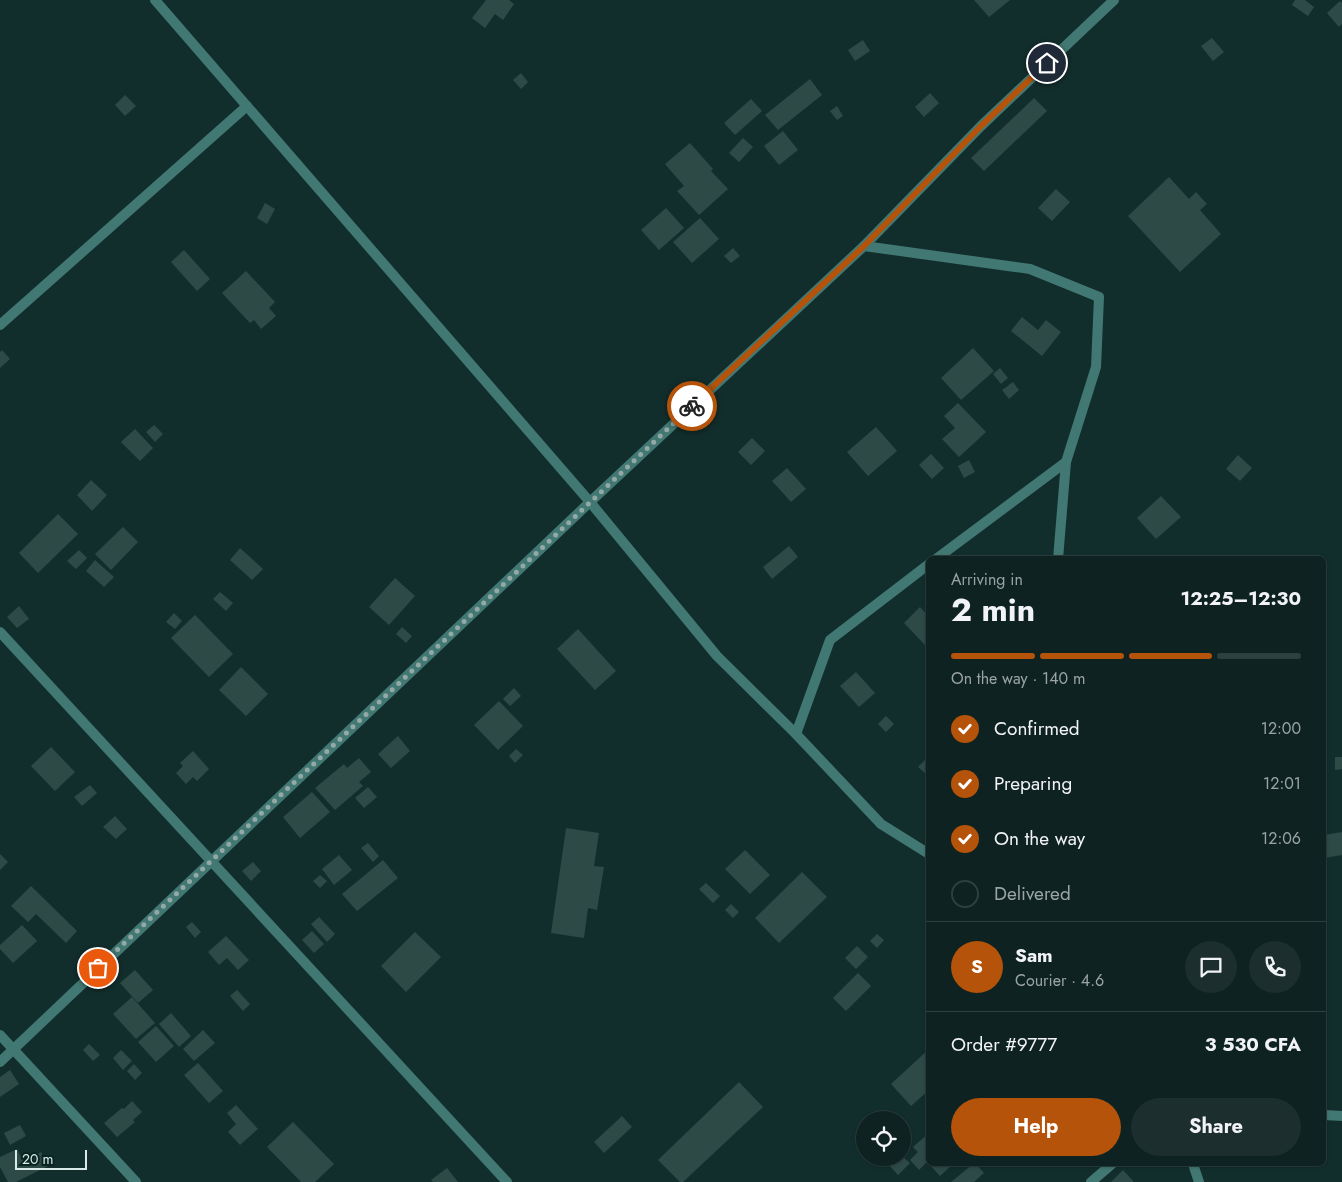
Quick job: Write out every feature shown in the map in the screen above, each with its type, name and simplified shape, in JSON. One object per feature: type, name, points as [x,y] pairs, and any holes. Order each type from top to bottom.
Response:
[{"type":"street","points":[[155,0],[590,502],[717,656],[796,734],[882,824],[926,852]]},
{"type":"street","points":[[0,1062],[590,502],[864,246],[981,126],[1114,0]]},
{"type":"street","points":[[0,325],[247,106]]},
{"type":"street","points":[[864,246],[1030,269],[1099,297],[1096,368],[1066,462],[1058,556]]},
{"type":"street","points":[[940,556],[1066,462]]},
{"type":"street","points":[[796,734],[830,640],[926,566]]},
{"type":"street","points":[[0,632],[507,1182]]},
{"type":"street","points":[[0,1035],[136,1182]]},
{"type":"street","points":[[1326,1115],[1342,1116]]},
{"type":"street","points":[[1091,1182],[1110,1166]]},
{"type":"street","points":[[1194,1166],[1199,1182]]},
{"type":"building","points":[[486,0],[509,0],[514,4],[503,20],[495,14],[485,28],[472,18]]},
{"type":"building","points":[[974,0],[1010,0],[989,17]]},
{"type":"building","points":[[1295,0],[1305,0],[1314,7],[1308,16],[1292,5]]},
{"type":"building","points":[[1340,1],[1342,3],[1342,24],[1339,27],[1327,13]]},
{"type":"building","points":[[1212,38],[1224,52],[1213,61],[1201,46]]},
{"type":"building","points":[[863,40],[870,51],[855,61],[848,50]]},
{"type":"building","points":[[521,73],[528,82],[521,89],[513,80]]},
{"type":"building","points":[[810,79],[822,95],[778,130],[765,115]]},
{"type":"building","points":[[930,93],[939,103],[924,117],[915,107]]},
{"type":"building","points":[[125,95],[136,106],[125,116],[115,105]]},
{"type":"building","points":[[1034,98],[1047,111],[984,171],[971,158]]},
{"type":"building","points":[[751,99],[762,111],[735,135],[724,123]]},
{"type":"building","points":[[837,106],[843,116],[837,120],[830,111]]},
{"type":"building","points":[[783,131],[798,150],[779,165],[764,146]]},
{"type":"building","points":[[743,138],[753,147],[739,162],[729,153]]},
{"type":"building","points":[[690,143],[713,169],[711,171],[728,189],[699,215],[677,191],[684,186],[665,164]]},
{"type":"building","points":[[1169,177],[1189,199],[1196,192],[1207,204],[1200,210],[1221,234],[1180,272],[1128,216]]},
{"type":"building","points":[[1056,189],[1070,202],[1052,221],[1038,208]]},
{"type":"building","points":[[265,203],[275,209],[267,224],[257,218]]},
{"type":"building","points":[[666,208],[684,228],[659,250],[641,230]]},
{"type":"building","points":[[700,218],[719,239],[692,263],[673,242]]},
{"type":"building","points":[[733,248],[740,256],[731,263],[724,256]]},
{"type":"building","points":[[184,250],[210,279],[197,291],[171,262]]},
{"type":"building","points":[[246,271],[275,302],[269,308],[276,316],[261,329],[254,320],[250,323],[222,293]]},
{"type":"building","points":[[1022,317],[1038,330],[1046,320],[1061,332],[1042,356],[1011,331]]},
{"type":"building","points":[[973,348],[994,371],[961,400],[941,378]]},
{"type":"building","points":[[2,350],[10,359],[0,368],[0,352]]},
{"type":"building","points":[[1000,368],[1008,378],[1001,384],[993,374]]},
{"type":"building","points":[[1013,382],[1019,390],[1009,399],[1002,390]]},
{"type":"building","points":[[958,403],[986,432],[959,457],[942,439],[955,428],[944,416]]},
{"type":"building","points":[[154,425],[163,434],[155,442],[146,432]]},
{"type":"building","points":[[876,427],[897,451],[868,476],[847,452]]},
{"type":"building","points":[[135,429],[153,448],[140,461],[121,442]]},
{"type":"building","points":[[752,438],[765,451],[751,465],[738,452]]},
{"type":"building","points":[[931,454],[944,468],[932,479],[919,465]]},
{"type":"building","points":[[1238,455],[1252,468],[1240,481],[1226,469]]},
{"type":"building","points":[[969,460],[975,472],[964,478],[958,466]]},
{"type":"building","points":[[787,468],[806,489],[791,502],[772,481]]},
{"type":"building","points":[[91,480],[107,495],[92,511],[77,495]]},
{"type":"building","points":[[1161,496],[1181,517],[1156,539],[1137,518]]},
{"type":"building","points":[[58,514],[78,534],[38,573],[19,553]]},
{"type":"building","points":[[123,527],[138,542],[111,570],[95,554]]},
{"type":"building","points":[[789,546],[798,557],[772,579],[763,567]]},
{"type":"building","points":[[240,548],[263,569],[252,580],[230,560]]},
{"type":"building","points":[[79,550],[87,558],[76,569],[67,561]]},
{"type":"building","points":[[95,560],[114,577],[104,587],[86,571]]},
{"type":"building","points":[[395,578],[415,596],[389,625],[369,607]]},
{"type":"building","points":[[220,592],[233,603],[226,611],[213,599]]},
{"type":"building","points":[[19,606],[29,619],[17,628],[7,617]]},
{"type":"building","points":[[920,607],[926,614],[926,644],[925,645],[904,623]]},
{"type":"building","points":[[174,613],[182,621],[175,629],[166,622]]},
{"type":"building","points":[[195,615],[233,654],[209,677],[171,638]]},
{"type":"building","points":[[402,627],[412,636],[406,643],[396,634]]},
{"type":"building","points":[[578,629],[616,671],[595,690],[557,649]]},
{"type":"building","points":[[241,667],[268,694],[246,716],[219,690]]},
{"type":"building","points":[[856,672],[875,693],[859,707],[840,686]]},
{"type":"building","points":[[514,688],[521,696],[510,706],[503,699]]},
{"type":"building","points":[[499,701],[523,726],[498,750],[474,725]]},
{"type":"building","points":[[886,716],[894,724],[886,732],[878,724]]},
{"type":"building","points":[[398,736],[410,751],[391,768],[378,754]]},
{"type":"building","points":[[51,747],[75,772],[55,791],[31,766]]},
{"type":"building","points":[[516,749],[523,755],[515,763],[509,756]]},
{"type":"building","points":[[193,751],[209,769],[197,781],[193,777],[186,784],[176,773],[183,766],[180,763]]},
{"type":"building","points":[[1335,757],[1342,757],[1342,769],[1335,770]]},
{"type":"building","points":[[359,758],[371,772],[359,782],[363,786],[335,810],[315,788],[344,764],[347,768]]},
{"type":"building","points":[[926,759],[926,774],[918,767]]},
{"type":"building","points":[[90,785],[97,793],[82,806],[74,797]]},
{"type":"building","points":[[368,787],[377,797],[364,808],[355,798]]},
{"type":"building","points":[[312,792],[330,812],[300,838],[283,817]]},
{"type":"building","points":[[115,816],[127,829],[116,839],[103,827]]},
{"type":"building","points":[[566,828],[599,833],[594,866],[604,867],[597,910],[588,908],[584,938],[551,933]]},
{"type":"building","points":[[1342,832],[1342,855],[1326,858],[1326,835]]},
{"type":"building","points":[[368,843],[379,856],[373,862],[361,848]]},
{"type":"building","points":[[745,850],[770,875],[750,894],[725,869]]},
{"type":"building","points":[[0,854],[8,862],[0,870]]},
{"type":"building","points":[[339,855],[352,870],[334,885],[322,869]]},
{"type":"building","points":[[383,860],[398,878],[357,911],[342,894]]},
{"type":"building","points":[[253,862],[261,871],[251,881],[242,871]]},
{"type":"building","points":[[802,872],[827,897],[779,943],[755,918]]},
{"type":"building","points":[[320,875],[327,881],[320,888],[313,881]]},
{"type":"building","points":[[706,883],[720,896],[713,903],[699,889]]},
{"type":"building","points":[[31,886],[77,931],[66,943],[36,914],[28,922],[11,906]]},
{"type":"building","points":[[731,904],[739,912],[733,918],[725,910]]},
{"type":"building","points":[[319,917],[335,934],[327,942],[311,924]]},
{"type":"building","points":[[192,922],[201,932],[195,938],[186,927]]},
{"type":"building","points":[[22,925],[37,941],[13,963],[0,949],[0,945]]},
{"type":"building","points":[[312,931],[324,944],[314,953],[302,940]]},
{"type":"building","points":[[415,932],[441,957],[406,992],[381,966]]},
{"type":"building","points":[[877,934],[884,940],[877,948],[870,941]]},
{"type":"building","points":[[226,936],[249,960],[238,970],[227,958],[219,965],[208,952]]},
{"type":"building","points":[[857,946],[868,957],[856,969],[845,958]]},
{"type":"building","points":[[135,970],[153,990],[138,1003],[120,983]]},
{"type":"building","points":[[858,973],[871,986],[846,1011],[833,998]]},
{"type":"building","points":[[237,990],[250,1004],[243,1011],[230,996]]},
{"type":"building","points":[[132,997],[155,1023],[136,1039],[113,1014]]},
{"type":"building","points":[[171,1013],[191,1036],[179,1047],[159,1024]]},
{"type":"building","points":[[156,1026],[174,1046],[156,1062],[138,1042]]},
{"type":"building","points":[[203,1030],[215,1043],[194,1061],[183,1049]]},
{"type":"building","points":[[89,1044],[100,1055],[93,1061],[83,1050]]},
{"type":"building","points":[[121,1050],[132,1061],[123,1070],[113,1058]]},
{"type":"building","points":[[926,1052],[926,1093],[911,1106],[891,1084]]},
{"type":"building","points":[[198,1063],[223,1091],[209,1103],[184,1075]]},
{"type":"building","points":[[134,1064],[142,1073],[135,1080],[127,1071]]},
{"type":"building","points":[[10,1070],[19,1084],[0,1097],[0,1077]]},
{"type":"building","points":[[739,1082],[763,1107],[683,1182],[680,1182],[658,1160]]},
{"type":"building","points":[[132,1101],[142,1112],[133,1120],[135,1122],[117,1137],[104,1123]]},
{"type":"building","points":[[236,1105],[258,1129],[240,1145],[228,1132],[236,1124],[227,1113]]},
{"type":"building","points":[[622,1116],[632,1127],[604,1153],[594,1142]]},
{"type":"building","points":[[293,1122],[334,1164],[315,1182],[301,1182],[267,1147]]},
{"type":"building","points":[[20,1125],[26,1136],[10,1145],[4,1133]]},
{"type":"building","points":[[926,1136],[926,1163],[919,1170],[911,1161],[918,1152],[913,1147]]},
{"type":"building","points":[[17,1149],[23,1161],[41,1152],[48,1166],[16,1182],[8,1182],[0,1167],[0,1157]]},
{"type":"building","points":[[890,1166],[907,1166],[898,1175]]},
{"type":"building","points":[[931,1166],[951,1166],[940,1176]]},
{"type":"building","points":[[971,1166],[978,1166],[984,1173],[974,1182],[951,1182]]},
{"type":"building","points":[[447,1168],[458,1182],[433,1182],[431,1180]]},
{"type":"building","points":[[1123,1170],[1134,1182],[1111,1182]]},
{"type":"way so far","points":[[98,968],[692,406]]},
{"type":"route","points":[[692,406],[864,246],[981,126],[1047,63]]}]
